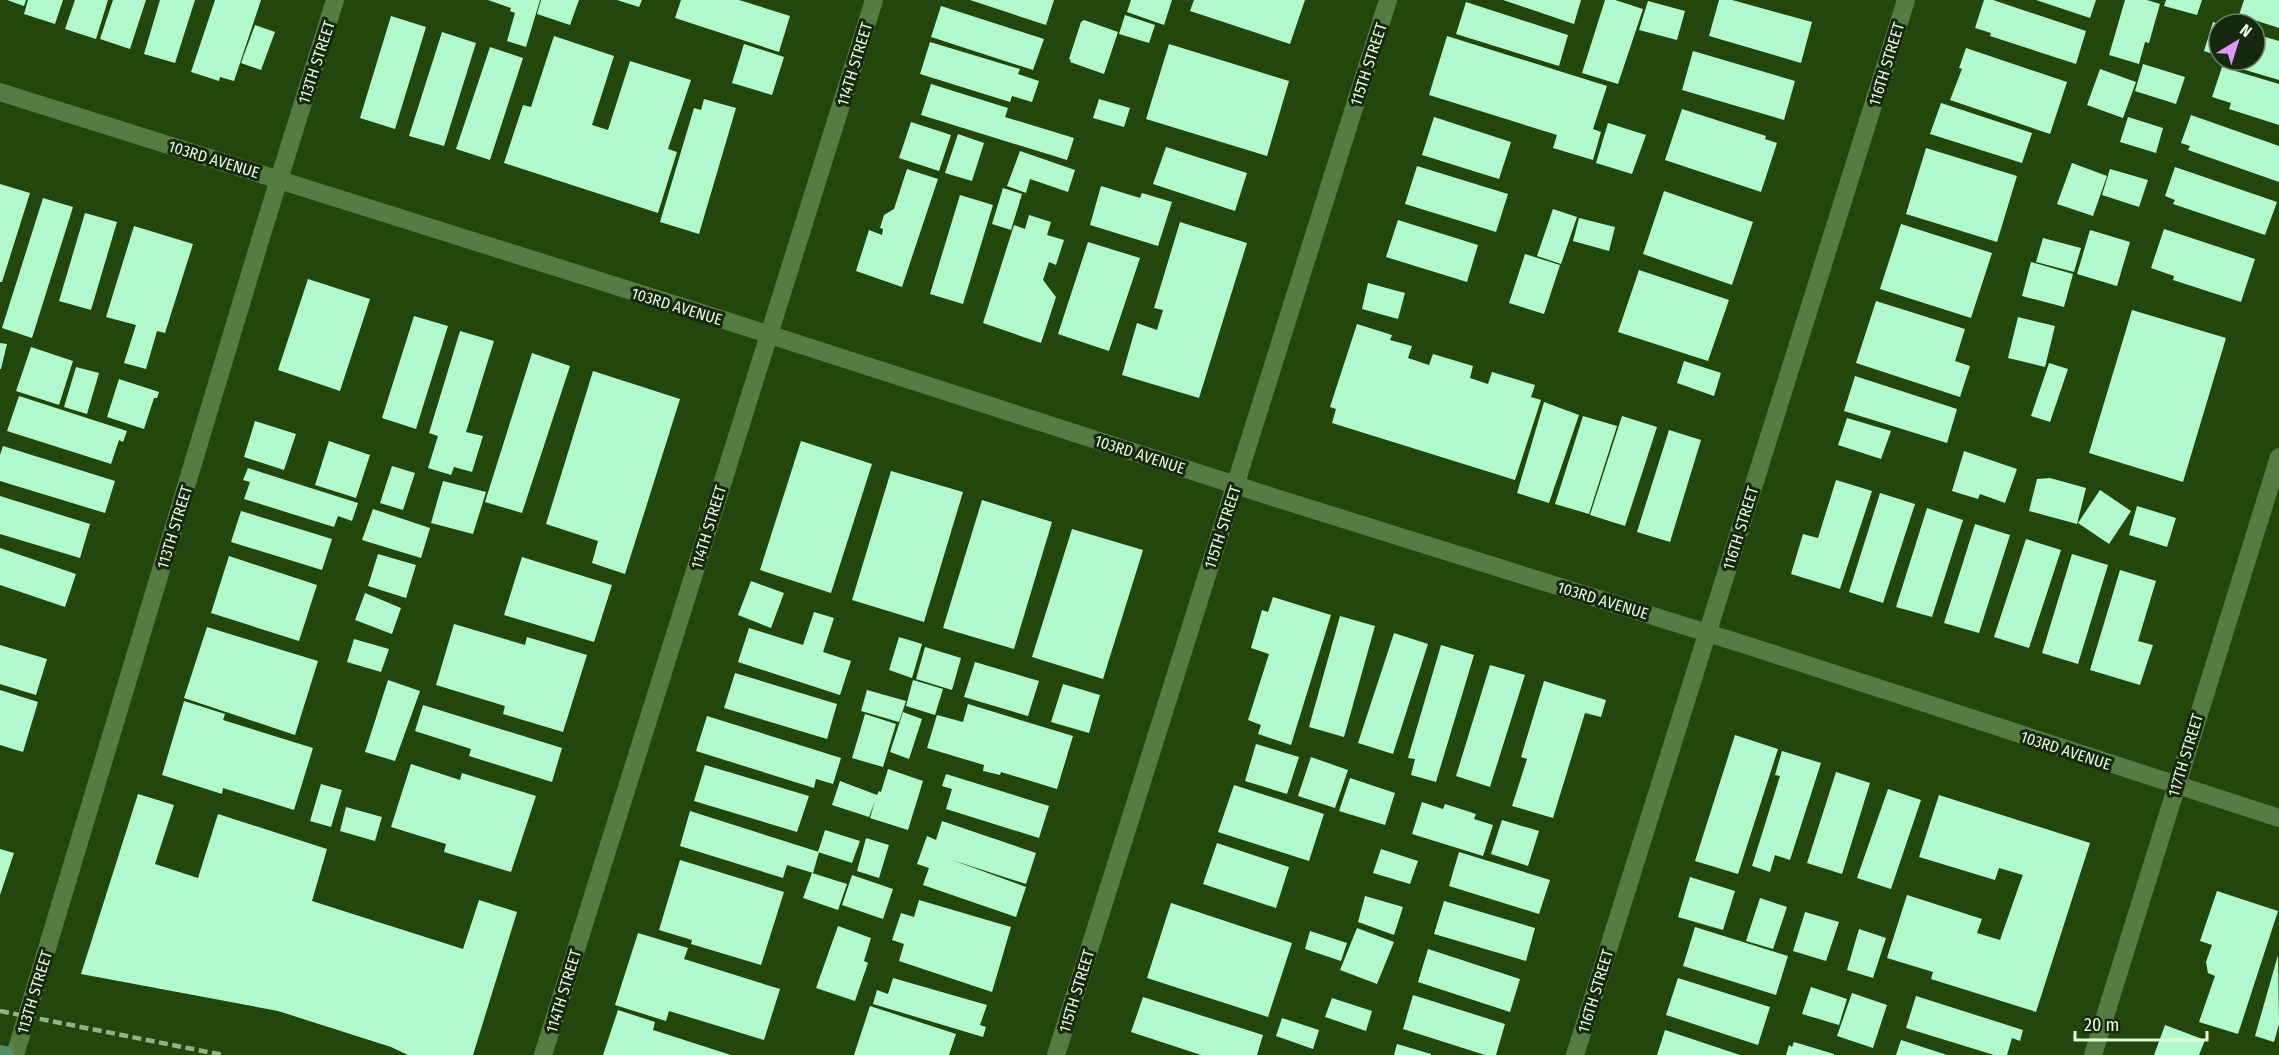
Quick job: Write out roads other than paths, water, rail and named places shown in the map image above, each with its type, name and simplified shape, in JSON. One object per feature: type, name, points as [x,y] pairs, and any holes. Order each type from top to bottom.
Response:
[{"type":"street","name":"113TH STREET","points":[[15,1055],[335,0]]},
{"type":"street","name":"114TH STREET","points":[[543,1055],[874,0]]},
{"type":"street","name":"115TH STREET","points":[[1056,1055],[1388,0]]},
{"type":"street","name":"116TH STREET","points":[[1575,1055],[1906,0]]},
{"type":"street","name":"103RD AVENUE","points":[[0,92],[1707,633],[2279,818]]},
{"type":"street","name":"117TH STREET","points":[[2093,1055],[2279,456]]},
{"type":"street","points":[[0,1054],[5,1055]]},
{"type":"railway","points":[[0,1011],[223,1055]]}]
